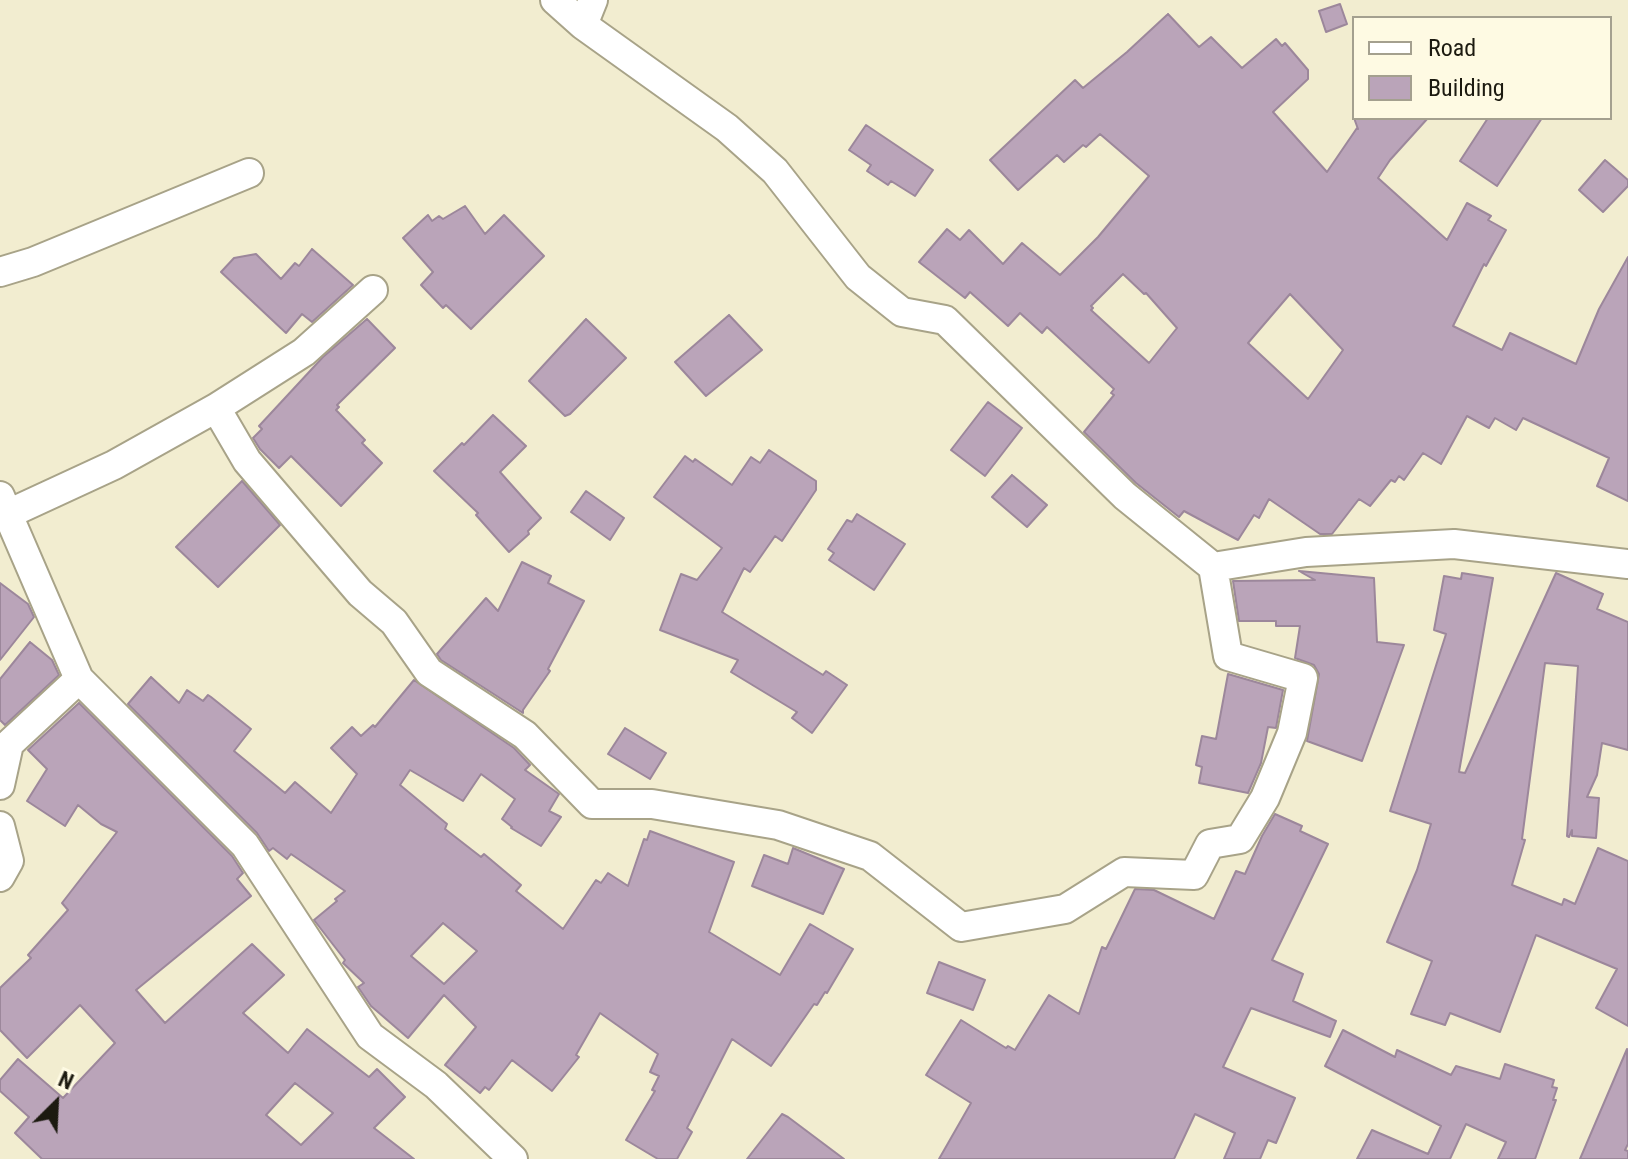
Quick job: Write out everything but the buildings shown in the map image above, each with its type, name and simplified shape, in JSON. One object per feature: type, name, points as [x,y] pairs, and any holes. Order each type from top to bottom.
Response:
[{"type":"street","points":[[216,408],[247,461],[360,593],[394,622],[429,672],[525,735],[592,804],[652,804],[778,825],[805,834],[870,856],[961,927],[1065,909],[1124,872],[1194,875],[1210,844],[1240,839],[1265,798],[1292,733],[1303,678],[1228,656],[1213,567],[1125,496],[945,320],[902,312],[858,277],[775,171],[727,128],[588,13],[555,0]]},
{"type":"street","points":[[0,272],[33,262],[249,173]]},
{"type":"street","points":[[373,290],[304,352],[216,408],[114,465],[3,508],[79,679],[245,845],[370,1036],[436,1085],[513,1159]]},
{"type":"street","points":[[1213,567],[1306,552],[1454,544],[1628,564]]},
{"type":"street","points":[[0,785],[9,744],[79,679]]},
{"type":"street","points":[[0,826],[9,861],[0,877]]}]
